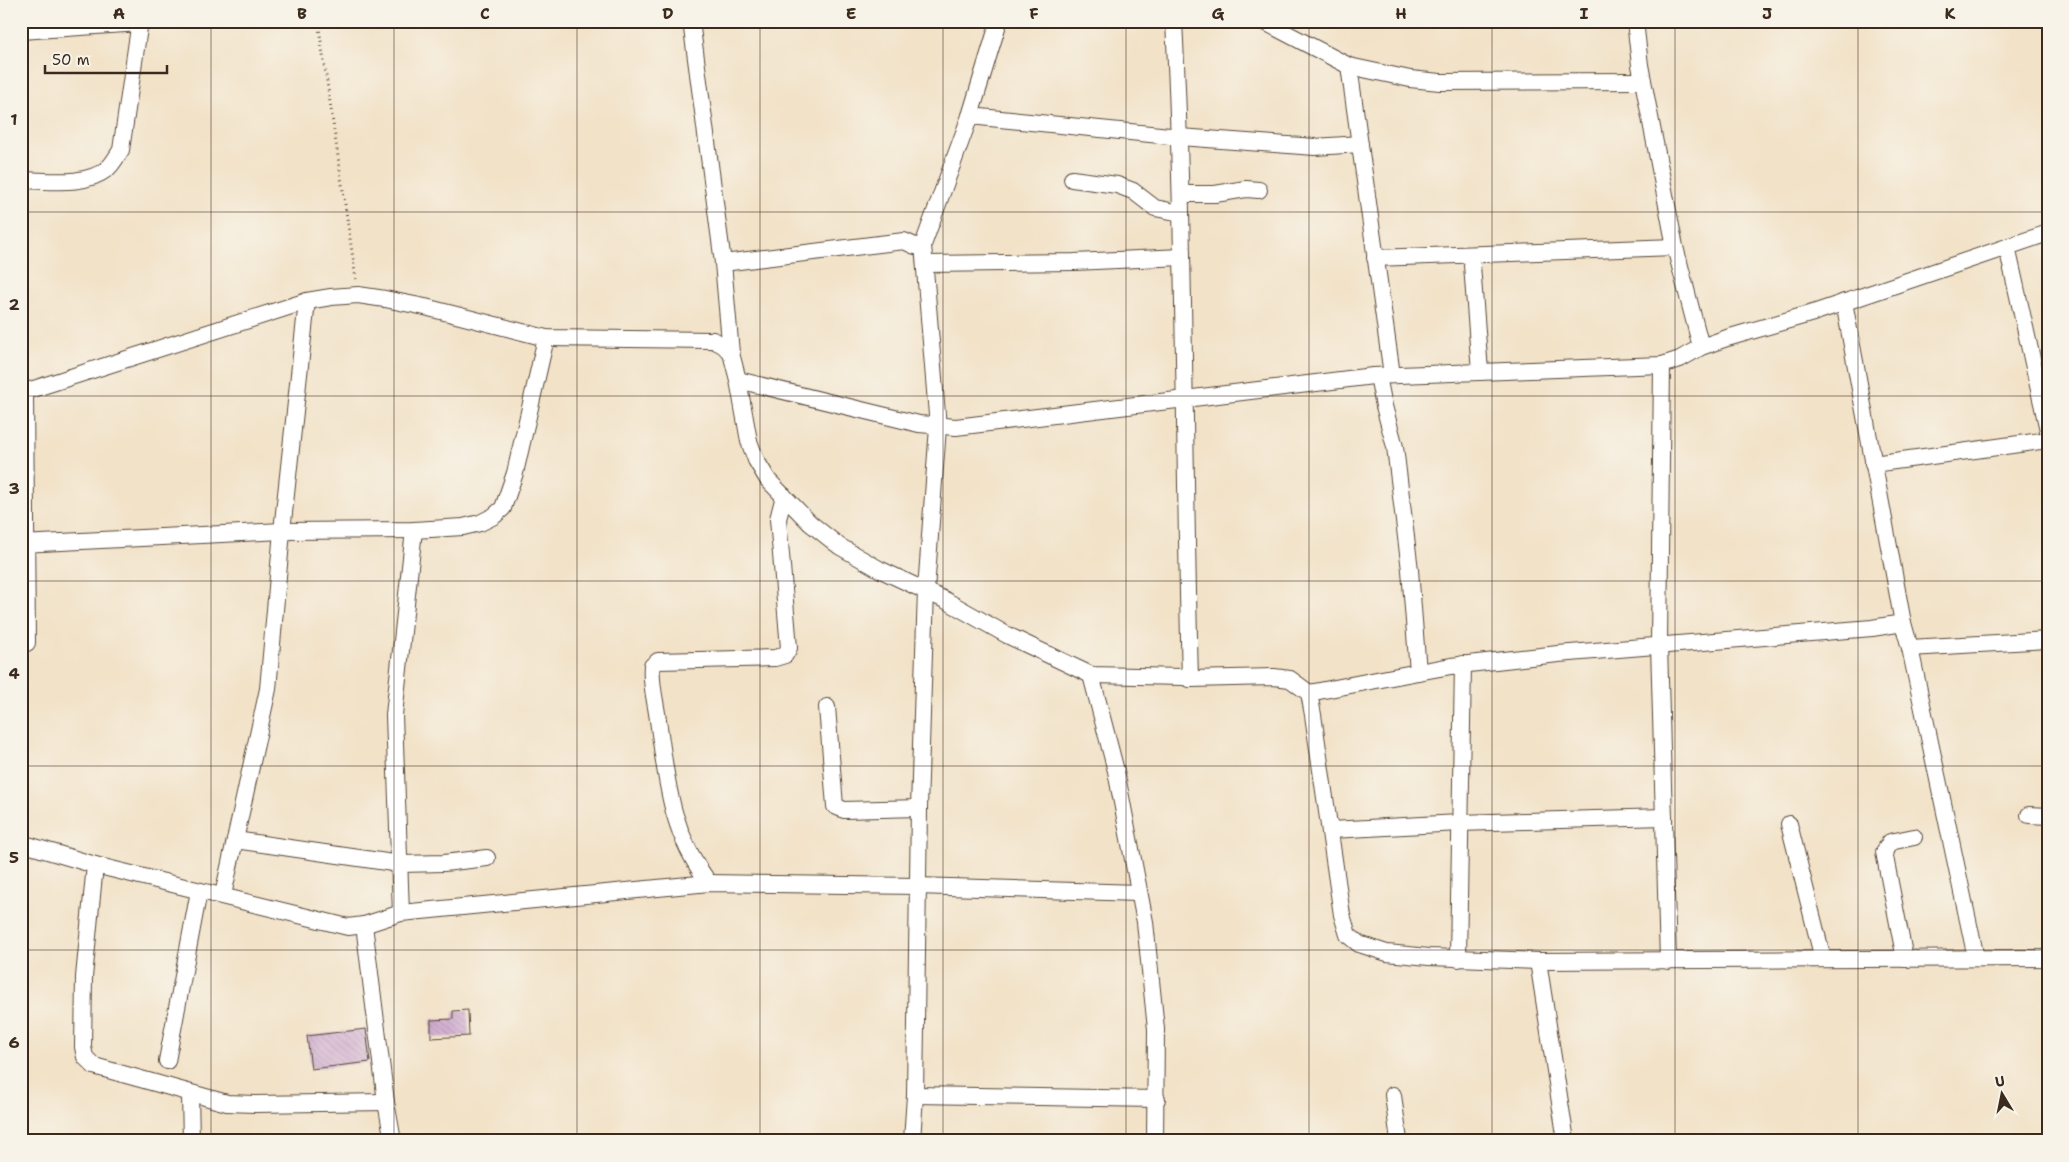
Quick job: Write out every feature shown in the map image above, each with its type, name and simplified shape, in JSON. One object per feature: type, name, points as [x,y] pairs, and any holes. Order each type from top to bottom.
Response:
[{"type":"street","points":[[691,21],[723,263],[731,353],[746,426],[756,460],[768,480],[823,535],[839,546],[879,568],[926,590],[1007,635],[1091,675],[1184,677],[1190,679],[1274,677],[1290,679],[1309,693],[1331,830],[1342,915],[1348,935],[1352,939],[1365,946],[1387,952],[1458,959],[1538,961],[2048,958]]},
{"type":"street","points":[[912,1141],[915,1095],[917,886],[926,590],[938,426],[923,245],[970,116],[999,21]]},
{"type":"street","points":[[1174,21],[1180,137],[1190,679]]},
{"type":"street","points":[[1263,21],[1349,66],[1410,79],[1440,82],[1643,81]]},
{"type":"street","points":[[1635,21],[1643,81],[1675,247],[1702,347]]},
{"type":"street","points":[[21,30],[140,22],[121,150],[111,165],[105,171],[83,180],[21,180]]},
{"type":"street","points":[[1349,66],[1375,258],[1385,376],[1382,401],[1395,447],[1410,570],[1418,672]]},
{"type":"street","points":[[970,116],[1180,137],[1315,146],[1360,144]]},
{"type":"street","points":[[1072,179],[1117,185],[1133,191],[1155,208],[1181,213]]},
{"type":"street","points":[[1181,194],[1215,194],[1259,190]]},
{"type":"street","points":[[738,380],[919,424],[938,426],[973,425],[1323,380],[1662,365],[1727,338],[1813,313],[2048,233]]},
{"type":"street","points":[[723,263],[904,241],[915,246],[923,245]]},
{"type":"street","points":[[1375,258],[1675,247]]},
{"type":"street","points":[[2007,247],[2048,430]]},
{"type":"street","points":[[926,264],[1074,262],[1182,257]]},
{"type":"street","points":[[1472,265],[1480,372]]},
{"type":"street","points":[[27,642],[23,392],[307,301],[331,296],[358,295],[425,306],[546,338],[713,340],[723,345],[731,353]]},
{"type":"street","points":[[223,895],[268,689],[282,531],[307,301]]},
{"type":"street","points":[[1844,302],[1903,623],[1910,648],[1976,958]]},
{"type":"street","points":[[713,340],[726,332],[729,325]]},
{"type":"street","points":[[24,543],[282,531],[414,530],[463,527],[480,523],[494,516],[503,508],[515,473],[546,338]]},
{"type":"street","points":[[1662,365],[1659,645],[1668,960]]},
{"type":"street","points":[[1873,464],[2048,440]]},
{"type":"street","points":[[709,883],[687,850],[675,819],[668,788],[652,666],[658,661],[775,658],[785,655],[789,648],[778,519],[784,496]]},
{"type":"street","points":[[401,913],[394,715],[414,530]]},
{"type":"street","points":[[1309,693],[1463,664],[1659,645],[1872,628],[1903,623]]},
{"type":"street","points":[[1910,648],[2048,640]]},
{"type":"street","points":[[1458,959],[1463,664]]},
{"type":"street","points":[[1091,675],[1116,771],[1145,922],[1156,1028],[1157,1099],[1155,1141]]},
{"type":"street","points":[[827,707],[835,806],[844,810],[919,808]]},
{"type":"street","points":[[2029,815],[2048,816]]},
{"type":"street","points":[[1331,830],[1459,822],[1664,816]]},
{"type":"street","points":[[1789,824],[1823,959]]},
{"type":"street","points":[[1905,959],[1884,852],[1890,842],[1914,837]]},
{"type":"street","points":[[235,840],[400,864],[444,864],[487,858]]},
{"type":"street","points":[[21,844],[95,865],[348,927],[364,925],[401,913],[709,883],[917,886],[1139,893]]},
{"type":"street","points":[[95,865],[84,977],[84,1053],[88,1062],[102,1069],[227,1103],[386,1102]]},
{"type":"street","points":[[167,1061],[199,891]]},
{"type":"street","points":[[364,925],[386,1102],[393,1141]]},
{"type":"street","points":[[1538,961],[1566,1141]]},
{"type":"street","points":[[190,1094],[191,1141]]},
{"type":"street","points":[[915,1095],[1157,1099]]},
{"type":"street","points":[[1393,1095],[1399,1141]]},
{"type":"path","points":[[318,21],[358,295]]},
{"type":"building","points":[[468,1010],[469,1036],[431,1038],[431,1020],[453,1019],[453,1011]]},
{"type":"building","points":[[366,1029],[370,1062],[311,1069],[307,1036]]}]
